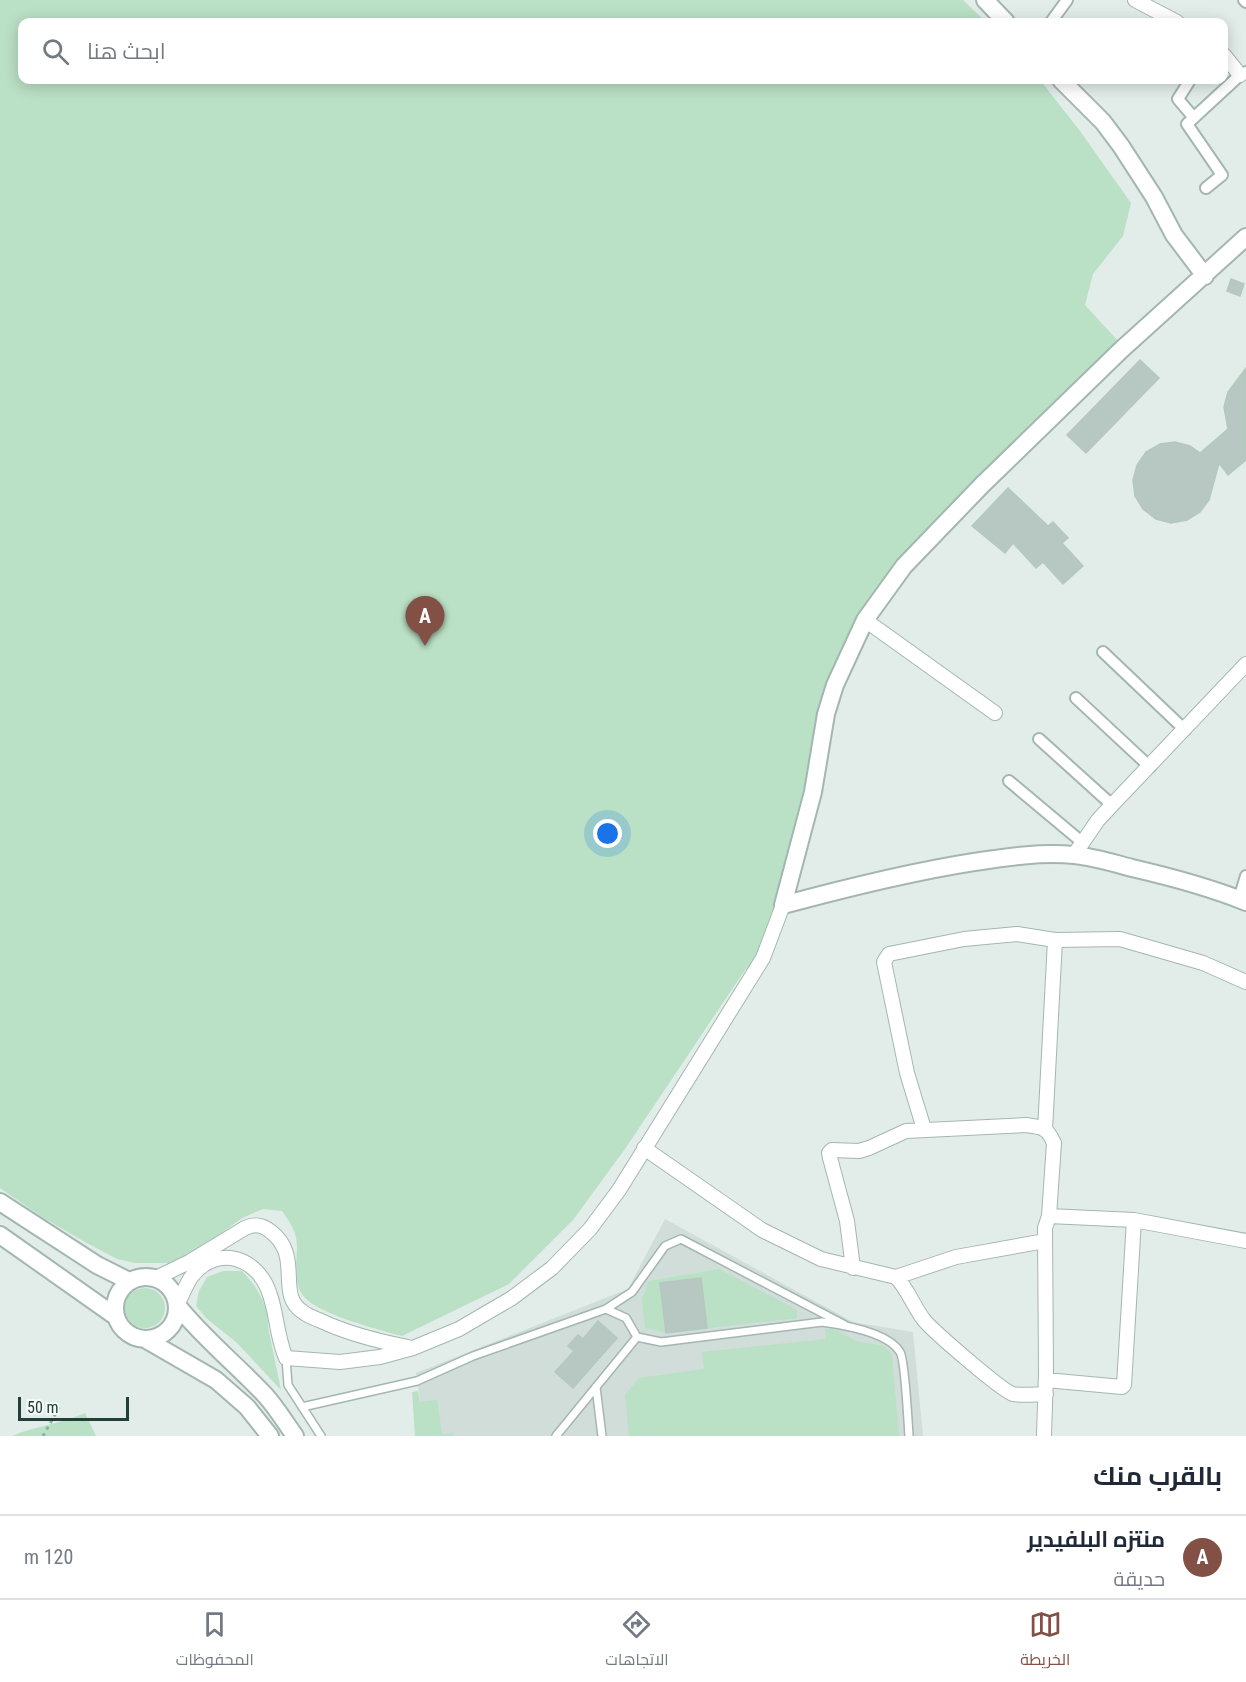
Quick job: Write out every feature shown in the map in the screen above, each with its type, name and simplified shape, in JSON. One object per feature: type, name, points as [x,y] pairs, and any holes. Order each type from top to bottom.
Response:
[{"type":"street","points":[[985,0],[1002,18]]},
{"type":"street","points":[[1054,18],[1067,0]]},
{"type":"street","points":[[1136,0],[1170,18]]},
{"type":"street","points":[[1206,188],[1222,175],[1187,124],[1243,74],[1228,59]]},
{"type":"street","points":[[1065,84],[1103,122],[1121,146],[1154,197],[1173,235],[1204,276]]},
{"type":"street","points":[[1184,84],[1178,99],[1194,118]]},
{"type":"street","points":[[145,1339],[155,1338],[165,1333],[172,1325],[177,1305],[191,1277],[213,1260],[228,1257],[245,1260],[261,1274],[270,1293],[286,1358],[340,1362],[381,1357],[413,1348],[459,1329],[512,1298],[552,1268],[590,1229],[619,1191],[763,958],[783,905],[813,792],[826,714],[835,685],[865,620],[904,566],[982,485],[1121,350],[1246,237]]},
{"type":"street","points":[[865,620],[995,713]]},
{"type":"street","points":[[1103,652],[1185,730]]},
{"type":"street","points":[[1078,849],[1112,805],[1246,664]]},
{"type":"street","points":[[1076,698],[1150,767]]},
{"type":"street","points":[[1039,739],[1112,805]]},
{"type":"street","points":[[1009,781],[1078,849]]},
{"type":"street","points":[[783,905],[882,879],[955,865],[1078,849],[1243,900],[1246,876]]},
{"type":"street","points":[[924,1129],[907,1073],[885,966],[886,956],[907,949],[1017,934],[1055,940],[1120,939],[1203,963],[1246,982]]},
{"type":"street","points":[[1045,1130],[1055,940]]},
{"type":"street","points":[[853,1268],[847,1221],[829,1153],[832,1150],[860,1151],[906,1131],[924,1129],[1026,1125],[1049,1132],[1053,1143],[1049,1216],[1045,1228],[1044,1436]]},
{"type":"street","points":[[644,1148],[762,1230],[821,1259],[853,1268],[896,1277],[956,1257],[1045,1241]]},
{"type":"street","points":[[0,1202],[97,1265],[129,1281]]},
{"type":"street","points":[[1049,1216],[1134,1220],[1246,1241]]},
{"type":"street","points":[[896,1277],[932,1330],[978,1367],[995,1384],[1013,1394],[1046,1387],[1122,1387],[1125,1385],[1134,1220]]},
{"type":"street","points":[[156,1278],[189,1262],[245,1228],[261,1225],[278,1237],[287,1251],[288,1289],[291,1299],[301,1312],[344,1331],[373,1340],[413,1348]]},
{"type":"street","points":[[0,1235],[116,1316]]},
{"type":"street","points":[[270,1436],[247,1407],[216,1380],[145,1339],[129,1335],[116,1316],[115,1302],[118,1294],[129,1281],[142,1277],[156,1278],[168,1286],[177,1305],[196,1330],[217,1347],[267,1397],[295,1436]]},
{"type":"lane","points":[[302,1407],[417,1381],[473,1356],[606,1309],[633,1292],[665,1246],[681,1239],[845,1325],[890,1341],[902,1353],[909,1436]]},
{"type":"lane","points":[[606,1309],[626,1318],[637,1337],[660,1342],[822,1322],[845,1325]]},
{"type":"lane","points":[[556,1436],[637,1337]]},
{"type":"lane","points":[[286,1358],[288,1385],[321,1436]]},
{"type":"lane","points":[[596,1387],[602,1436]]},
{"type":"path","points":[[43,1436],[61,1404]]},
{"type":"shaded area","points":[[665,1219],[853,1322],[913,1332],[923,1436],[425,1436],[416,1373],[628,1289]]},
{"type":"green space","points":[[0,0],[963,0],[982,18],[18,18],[18,84],[1043,84],[1131,203],[1123,236],[1093,274],[1085,305],[1120,343],[902,563],[837,677],[764,953],[745,970],[625,1149],[573,1220],[509,1284],[402,1336],[343,1318],[306,1299],[297,1281],[296,1238],[282,1211],[263,1209],[242,1218],[204,1246],[169,1263],[135,1263],[117,1259],[85,1242],[42,1217],[0,1188]]},
{"type":"green space","points":[[719,1269],[797,1310],[797,1318],[666,1333],[645,1328],[642,1299],[649,1281]]},
{"type":"green space","points":[[223,1271],[242,1271],[253,1283],[261,1297],[268,1319],[281,1390],[237,1343],[206,1318],[196,1306],[199,1291],[207,1277]]},
{"type":"green space","points":[[145,1288],[153,1289],[159,1294],[164,1300],[164,1316],[159,1322],[153,1327],[145,1328],[137,1327],[131,1322],[126,1316],[125,1308],[126,1300],[131,1294],[137,1289]]},
{"type":"green space","points":[[825,1329],[833,1329],[856,1341],[884,1346],[892,1355],[899,1436],[629,1436],[625,1395],[639,1378],[704,1369],[702,1352],[826,1339]]},
{"type":"green space","points":[[418,1391],[420,1402],[437,1400],[442,1434],[454,1433],[454,1436],[415,1436],[412,1392]]},
{"type":"green space","points":[[85,1413],[96,1436],[12,1436],[67,1420]]},
{"type":"building","points":[[1231,279],[1244,284],[1240,296],[1227,291]]},
{"type":"building","points":[[1140,360],[1159,378],[1086,453],[1067,435]]},
{"type":"building","points":[[1246,368],[1246,460],[1228,475],[1219,463],[1209,500],[1200,512],[1187,520],[1171,523],[1156,519],[1143,509],[1135,496],[1133,480],[1137,465],[1146,452],[1160,444],[1175,442],[1190,446],[1200,453],[1228,429],[1224,407],[1228,392]]},
{"type":"building","points":[[1008,488],[1048,526],[1053,522],[1068,538],[1062,543],[1083,566],[1063,584],[1043,562],[1036,568],[1013,543],[1005,553],[972,526]]},
{"type":"building","points":[[701,1278],[707,1328],[666,1333],[660,1283]]},
{"type":"building","points":[[598,1321],[617,1338],[573,1388],[555,1372],[574,1351],[568,1346],[578,1335],[583,1339]]},
{"type":"place","name":"منتزه البلفيدير","points":[[425,646]]}]
